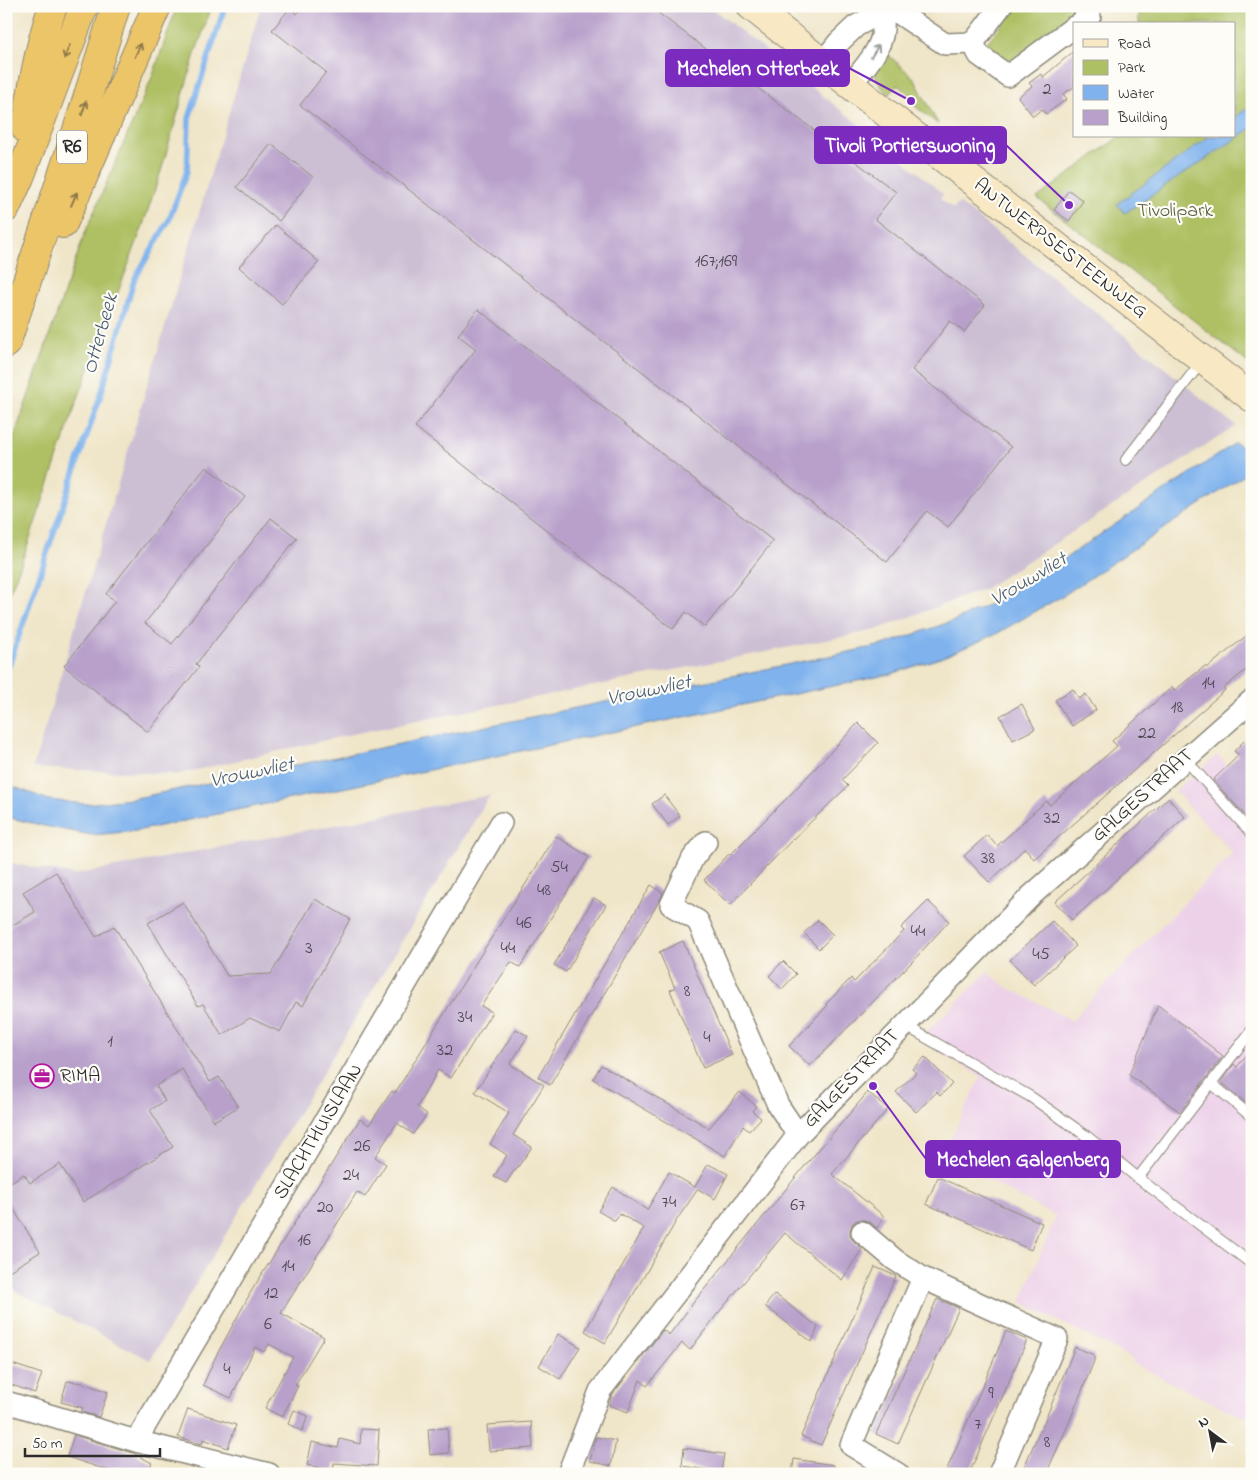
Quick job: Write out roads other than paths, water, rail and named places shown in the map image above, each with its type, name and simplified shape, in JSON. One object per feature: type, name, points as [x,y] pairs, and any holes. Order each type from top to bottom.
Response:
[{"type":"highway","points":[[20,177],[31,92],[47,22],[53,6]]},
{"type":"highway","name":"R6","points":[[6,208],[20,177],[84,6]]},
{"type":"highway","name":"R6","points":[[6,344],[116,6]]},
{"type":"highway","points":[[25,287],[55,243],[157,6]]},
{"type":"main road","name":"ANTWERPSESTEENWEG","points":[[751,6],[1252,398]]},
{"type":"street","points":[[973,43],[1001,6]]},
{"type":"street","points":[[1082,22],[1090,16],[1083,6]]},
{"type":"street","points":[[822,63],[838,43],[856,26],[885,8]]},
{"type":"street","points":[[885,8],[945,44],[973,43]]},
{"type":"street","points":[[851,84],[880,43],[884,29],[885,8]]},
{"type":"street","points":[[973,43],[979,55],[1008,76],[1073,28]]},
{"type":"street","name":"GALGESTRAAT","points":[[568,1474],[600,1391],[798,1135],[1032,895],[1252,700]]},
{"type":"street","name":"SLACHTHUISLAAN","points":[[136,1441],[501,824]]},
{"type":"street","points":[[706,842],[693,858],[670,905],[698,921],[778,1105],[798,1135]]},
{"type":"street","points":[[862,1232],[895,1260],[923,1278],[1057,1340],[999,1474]]},
{"type":"street","points":[[898,1474],[851,1445],[923,1278]]},
{"type":"street","points":[[6,1402],[136,1441],[269,1474]]},
{"type":"lane","points":[[1126,460],[1203,360]]},
{"type":"lane","points":[[1185,759],[1252,834]]},
{"type":"lane","points":[[904,1025],[1031,1097],[1251,1262]]},
{"type":"lane","points":[[1138,1178],[1252,1030]]},
{"type":"lane","points":[[1211,1083],[1252,1117]]},
{"type":"water","points":[[1252,105],[1252,128],[1125,213],[1117,204],[1207,138],[1236,138],[1236,117]]},
{"type":"water","points":[[1235,443],[1252,454],[1252,470],[1064,595],[996,634],[943,657],[891,674],[136,831],[92,835],[6,817],[6,784],[49,800],[86,804],[131,799],[883,645],[956,620],[986,606],[1048,570]]},
{"type":"waterway","name":"Otterbeek","points":[[6,674],[102,391],[134,280],[169,220],[187,171],[189,118],[225,6]]},
{"type":"place","name":"Mechelen Otterbeek","points":[[911,101]]},
{"type":"place","name":"Tivoli Portierswoning","points":[[1069,205]]},
{"type":"place","name":"RIMA","points":[[42,1076]]},
{"type":"place","name":"Mechelen Galgenberg","points":[[873,1086]]},
{"type":"park label","name":"Tivolipark","points":[[1175,211]]},
{"type":"water label","name":"Vrouwvliet","points":[[1029,580]]},
{"type":"water label","name":"Vrouwvliet","points":[[649,691]]},
{"type":"water label","name":"Vrouwvliet","points":[[252,773]]}]
